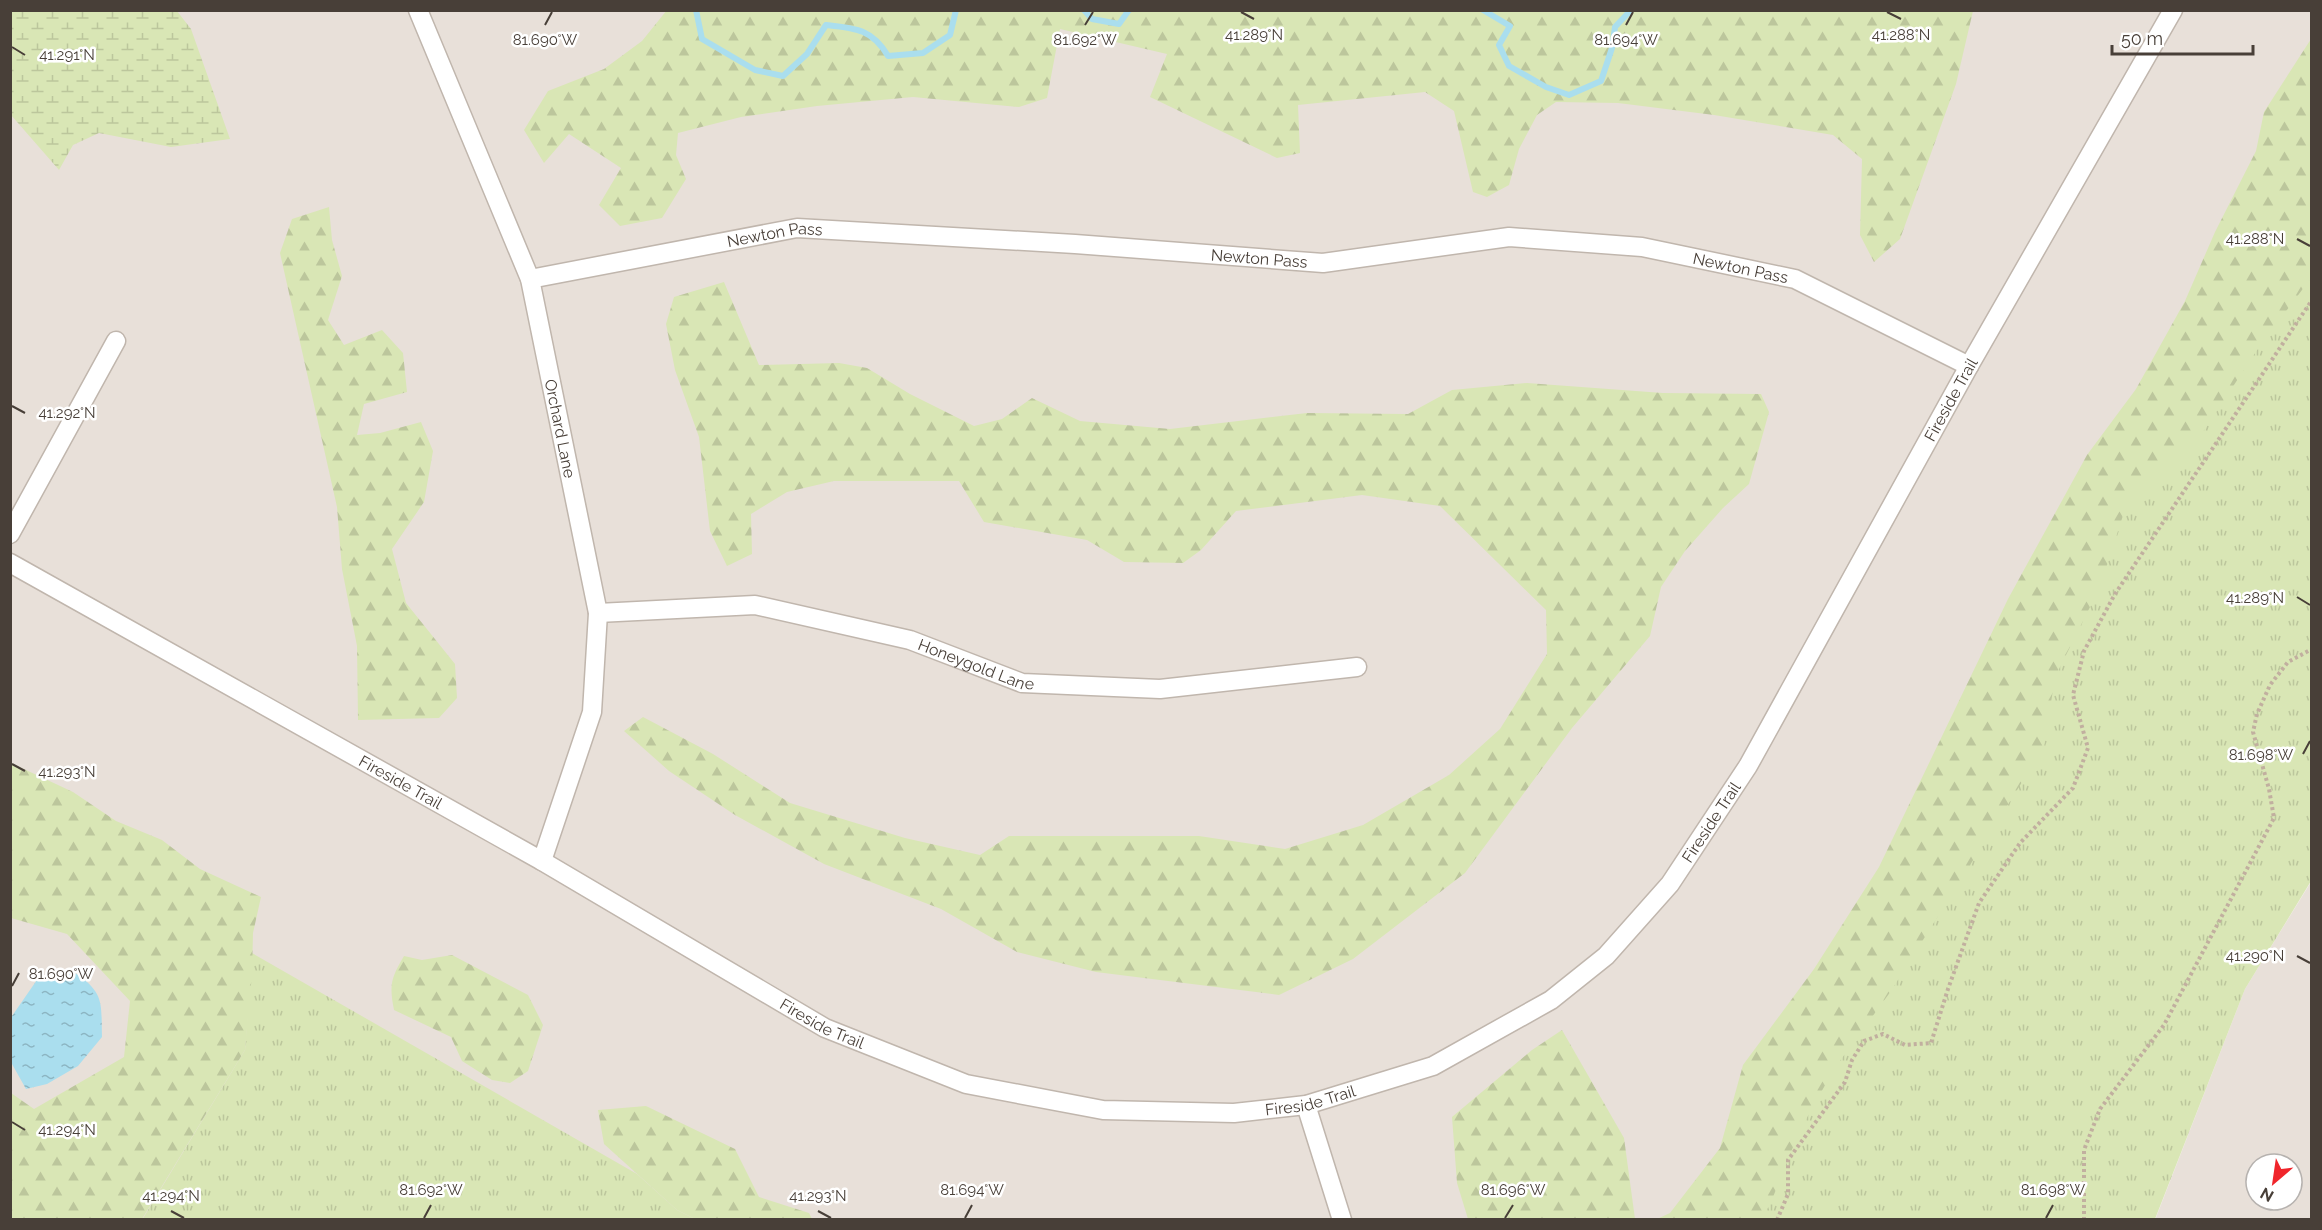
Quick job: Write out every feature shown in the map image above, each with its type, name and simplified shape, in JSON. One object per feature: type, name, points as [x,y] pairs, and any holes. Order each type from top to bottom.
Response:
[{"type":"street","name":"Orchard Lane","points":[[418,10],[530,279],[598,613],[592,712],[542,861]]},
{"type":"street","name":"Fireside Trail","points":[[10,563],[542,861],[825,1028],[966,1084],[1102,1110],[1234,1113],[1306,1105],[1433,1066],[1551,1000],[1606,956],[1670,884],[1748,766],[1969,366],[2173,10]]},
{"type":"street","name":"Newton Pass","points":[[530,279],[797,228],[1075,244],[1323,263],[1509,237],[1642,247],[1795,279],[1969,366]]},
{"type":"street","points":[[10,534],[116,341]]},
{"type":"street","name":"Honeygold Lane","points":[[598,613],[755,605],[910,640],[1022,683],[1160,689],[1358,668]]},
{"type":"street","points":[[1306,1105],[1342,1220]]},
{"type":"path","points":[[1777,1220],[1788,1194],[1788,1160],[1845,1082],[1852,1060],[1864,1041],[1883,1034],[1905,1045],[1931,1043],[1979,903],[2020,843],[2073,788],[2077,778],[2088,748],[2073,695],[2084,651],[2115,594],[2312,300]]},
{"type":"path","points":[[2084,1220],[2084,1150],[2100,1109],[2164,1025],[2274,818],[2269,789],[2253,732],[2257,714],[2270,685],[2288,662],[2312,649]]},
{"type":"shaded area","points":[[10,11],[2311,11],[2311,158],[1713,1219],[11,1219]]},
{"type":"shaded area","points":[[2311,882],[2311,1219],[2155,1220],[2245,989]]},
{"type":"green space","points":[[667,10],[1973,11],[1956,84],[1900,239],[1874,262],[1860,235],[1862,159],[1833,135],[1714,115],[1618,103],[1556,102],[1537,115],[1519,149],[1509,185],[1487,197],[1473,192],[1454,111],[1425,92],[1298,105],[1300,153],[1277,158],[1150,97],[1167,54],[1060,29],[1047,98],[1019,107],[913,97],[817,106],[741,117],[678,133],[676,155],[686,179],[662,218],[620,226],[599,205],[621,168],[569,134],[544,163],[524,130],[548,91],[604,69],[642,41]]},
{"type":"green space","points":[[10,11],[177,11],[191,29],[230,139],[171,147],[99,133],[73,145],[59,170],[11,115]]},
{"type":"green space","points":[[2311,39],[2311,278],[2259,347],[2199,438],[2127,503],[2100,587],[2055,677],[2044,747],[1891,991],[1834,1069],[1799,1132],[1762,1219],[1657,1219],[1670,1213],[1720,1148],[1743,1065],[1814,969],[1879,867],[2008,599],[2087,455],[2136,389],[2185,301],[2215,232],[2256,151],[2264,112]]},
{"type":"green space","points":[[2311,158],[2311,881],[2245,989],[2155,1219],[1713,1220],[1880,908]]},
{"type":"green space","points":[[329,207],[332,240],[342,276],[328,320],[344,345],[382,330],[403,353],[407,392],[364,404],[357,435],[380,433],[421,422],[433,451],[424,502],[392,549],[406,603],[455,664],[457,698],[439,718],[358,720],[357,646],[342,569],[337,507],[280,253],[292,219]]},
{"type":"green space","points":[[724,282],[759,365],[839,363],[867,368],[910,394],[974,426],[1002,419],[1032,398],[1080,421],[1170,429],[1307,413],[1408,414],[1452,390],[1527,383],[1663,393],[1761,394],[1769,412],[1749,484],[1723,508],[1685,551],[1661,587],[1650,636],[1572,728],[1465,873],[1353,959],[1279,995],[1096,972],[1017,952],[941,909],[824,864],[735,815],[669,771],[624,731],[643,717],[713,754],[790,803],[905,838],[980,855],[1009,836],[1199,836],[1285,849],[1363,825],[1449,775],[1500,729],[1547,654],[1546,610],[1440,506],[1362,495],[1236,511],[1201,550],[1183,563],[1124,562],[1087,540],[984,522],[959,481],[834,481],[787,492],[751,514],[752,554],[727,566],[710,531],[699,437],[675,370],[666,324],[674,297]]},
{"type":"green space","points":[[11,763],[73,792],[116,821],[162,840],[200,869],[261,897],[253,933],[245,1050],[142,1219],[11,1219],[11,1093],[34,1109],[124,1057],[130,1001],[67,934],[11,918]]},
{"type":"green space","points":[[252,953],[637,1174],[677,1210],[695,1219],[142,1220],[245,1050]]},
{"type":"green space","points":[[452,955],[528,995],[543,1025],[528,1071],[510,1083],[492,1080],[462,1061],[451,1037],[394,1010],[392,982],[404,956],[422,960]]},
{"type":"green space","points":[[1562,1030],[1624,1138],[1635,1219],[1468,1219],[1457,1183],[1452,1117],[1532,1050]]},
{"type":"green space","points":[[646,1106],[735,1149],[759,1197],[809,1213],[812,1219],[695,1219],[677,1210],[604,1144],[598,1110]]},
{"type":"water","points":[[75,973],[92,987],[99,1000],[102,1037],[78,1066],[47,1084],[26,1089],[12,1064],[12,1016],[39,977]]},
{"type":"waterway","points":[[696,10],[702,39],[755,70],[783,76],[807,54],[826,25],[846,27],[869,35],[876,40],[888,56],[923,53],[950,35],[956,10]]},
{"type":"waterway","points":[[1084,10],[1092,19],[1119,24],[1129,10]]},
{"type":"waterway","points":[[1483,10],[1510,26],[1499,45],[1509,66],[1546,87],[1569,95],[1601,81],[1612,48],[1615,27],[1631,10]]}]
